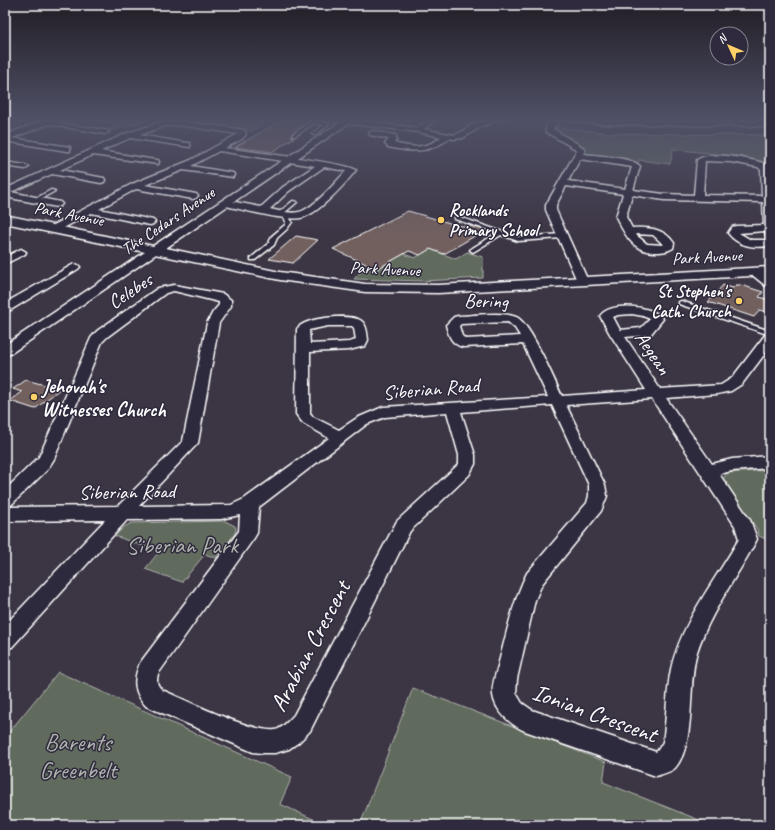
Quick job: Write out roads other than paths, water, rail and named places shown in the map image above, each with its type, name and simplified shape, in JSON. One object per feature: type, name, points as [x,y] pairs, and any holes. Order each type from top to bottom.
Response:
[{"type":"street","points":[[5,193],[79,158]]},
{"type":"street","points":[[127,158],[154,162]]},
{"type":"street","points":[[54,229],[135,186],[201,158]]},
{"type":"street","points":[[225,203],[283,214],[303,215],[330,195],[352,172],[352,170],[345,168],[281,158]]},
{"type":"street","points":[[577,158],[551,205],[551,210],[582,281]]},
{"type":"street","points":[[589,158],[634,165],[636,168],[621,216],[629,231]]},
{"type":"street","points":[[699,198],[698,191],[701,160],[712,158],[753,162],[763,166],[765,170],[768,199],[769,231],[736,230],[733,233],[746,243],[755,245],[770,243]]},
{"type":"street","name":"The Cedars Avenue","points":[[5,351],[290,159]]},
{"type":"street","points":[[5,164],[25,167]]},
{"type":"street","points":[[264,210],[286,189],[324,164]]},
{"type":"street","points":[[182,167],[230,175]]},
{"type":"street","points":[[50,171],[102,180]]},
{"type":"street","points":[[562,183],[664,197],[768,199]]},
{"type":"street","points":[[135,186],[193,196]]},
{"type":"street","points":[[5,193],[57,204]]},
{"type":"street","points":[[90,210],[150,222]]},
{"type":"street","name":"Park Avenue","points":[[6,220],[292,278],[365,288],[438,289],[770,272]]},
{"type":"street","points":[[5,261],[21,252]]},
{"type":"street","points":[[5,308],[74,267]]},
{"type":"street","points":[[755,272],[770,284]]},
{"type":"street","name":"Celebes","points":[[5,500],[36,471],[46,459],[96,341],[102,334],[162,290],[174,288],[224,299],[226,303],[225,306],[216,315],[213,323],[190,443],[122,513]]},
{"type":"street","name":"Bering","points":[[528,340],[463,343],[456,338],[452,325],[458,320],[511,318],[519,323],[528,340],[557,401]]},
{"type":"street","name":"Aegean","points":[[616,334],[656,394]]},
{"type":"street","name":"Siberian Road","points":[[5,514],[233,511],[250,504],[362,421],[383,412],[717,390],[731,386],[737,382],[770,338]]},
{"type":"street","points":[[304,348],[304,414],[308,420],[340,437]]},
{"type":"street","name":"Ionian Crescent","points":[[557,401],[597,485],[598,496],[595,506],[534,579],[525,600],[506,679],[504,695],[514,711],[525,719],[656,764],[667,760],[673,750],[676,738],[682,672],[686,651],[696,629],[748,539],[744,525],[656,394]]},
{"type":"street","name":"Arabian Crescent","points":[[250,504],[248,533],[148,670],[145,680],[147,690],[154,698],[253,740],[270,743],[288,737],[302,723],[403,526],[463,471],[467,464],[467,455],[453,408]]},
{"type":"street","points":[[708,471],[732,465],[770,462]]},
{"type":"street","points":[[5,640],[15,621],[122,513]]},
{"type":"lane","points":[[35,200],[53,191]]},
{"type":"lane","points":[[253,259],[272,244],[272,240],[288,224],[283,214],[295,202]]},
{"type":"lane","points":[[457,218],[522,239],[562,236]]},
{"type":"lane","points":[[473,250],[500,233]]},
{"type":"lane","points":[[681,303],[770,333]]},
{"type":"place","name":"Rocklands Primary School","points":[[441,220]]},
{"type":"place","name":"St Stephen's Cath. Church","points":[[739,301]]},
{"type":"place","name":"Jehovah's Witnesses Church","points":[[34,397]]},
{"type":"park label","name":"Siberian Park","points":[[182,545]]},
{"type":"park label","name":"Barents Greenbelt","points":[[78,756]]}]
